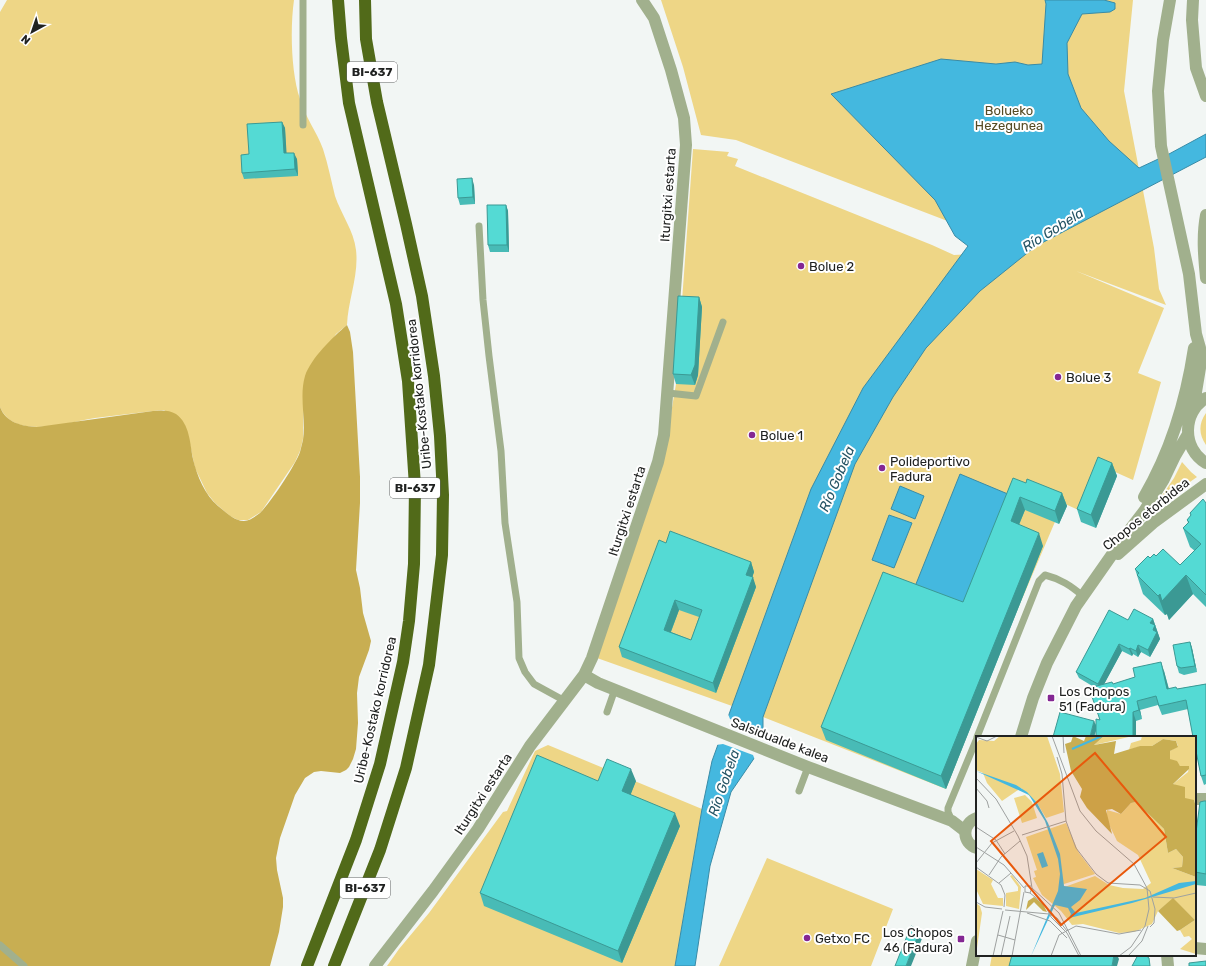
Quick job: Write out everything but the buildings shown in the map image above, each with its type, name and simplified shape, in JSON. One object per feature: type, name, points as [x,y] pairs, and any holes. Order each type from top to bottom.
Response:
[{"type":"highway","name":"Uribe-Kostako korridorea","points":[[307,966],[356,840],[380,764],[403,662],[409,621],[414,564],[415,486],[408,381],[396,304],[350,103],[341,38],[338,0]]},
{"type":"highway","name":"Uribe-Kostako korridorea","points":[[334,966],[380,850],[406,768],[429,665],[442,555],[443,495],[440,436],[434,376],[420,289],[377,102],[366,39],[365,0]]},
{"type":"street","name":"Iturgitxi estarta","points":[[375,966],[433,891],[478,829],[530,746],[584,675],[592,658],[658,462],[664,435],[668,393],[686,145],[684,118],[671,70],[654,18],[642,0]]},
{"type":"street","points":[[1170,0],[1162,40],[1158,91],[1161,146],[1189,274],[1196,334],[1200,348],[1200,368],[1193,410],[1188,421],[1188,434],[1190,444],[1195,453],[1206,463]]},
{"type":"street","points":[[1193,0],[1192,20],[1196,68],[1206,96]]},
{"type":"street","points":[[1206,215],[1204,226],[1204,250],[1206,278]]},
{"type":"street","points":[[1104,566],[1113,542],[1138,508],[1166,455],[1177,425],[1190,376],[1196,334]]},
{"type":"street","points":[[1193,410],[1202,400],[1206,398]]},
{"type":"street","points":[[1021,736],[1033,698],[1047,662],[1076,606],[1145,510],[1160,486],[1188,434]]},
{"type":"street","name":"Chopos etorbidea","points":[[1104,566],[1153,523],[1206,484]]},
{"type":"street","name":"Salsidualde kalea","points":[[584,675],[615,690],[714,730],[952,821],[965,831]]},
{"type":"street","points":[[976,819],[969,823],[965,831],[967,840],[976,849]]},
{"type":"street","points":[[972,966],[976,946]]},
{"type":"street","points":[[1196,948],[1206,949]]},
{"type":"street","points":[[1167,956],[1168,966]]},
{"type":"lane","points":[[303,0],[303,125]]},
{"type":"lane","points":[[479,226],[488,356],[501,451],[505,524],[517,602],[519,658],[525,672],[534,684],[565,700]]},
{"type":"lane","points":[[668,393],[696,396],[723,322]]},
{"type":"lane","points":[[977,736],[1039,581],[1045,576],[1057,578],[1071,586],[1083,596]]},
{"type":"lane","points":[[607,712],[615,690]]},
{"type":"lane","points":[[952,821],[948,808],[976,739]]},
{"type":"lane","points":[[799,791],[808,767]]},
{"type":"lane","points":[[0,944],[24,966]]},
{"type":"green space","points":[[7,0],[294,0],[292,50],[297,88],[302,106],[323,149],[335,196],[353,236],[357,259],[347,325],[336,334],[303,389],[303,439],[300,451],[295,462],[261,512],[248,520],[238,520],[230,516],[215,503],[207,493],[195,468],[188,435],[184,424],[164,410],[95,418],[43,427],[17,424],[7,417],[0,407],[0,12]]},
{"type":"green space","name":"Polideportivo Fadura","points":[[661,0],[1133,0],[1124,91],[1154,248],[1159,289],[1166,305],[1076,271],[1164,308],[1138,373],[1161,382],[1133,480],[1104,467],[1085,513],[1063,503],[1008,632],[946,789],[763,717],[597,658],[663,461],[676,384],[693,149],[729,152],[727,156],[738,159],[735,166],[954,255],[1026,251],[736,140],[701,135],[683,67]]},
{"type":"green space","points":[[1206,413],[1206,445],[1200,429],[1203,417]]},
{"type":"green space","points":[[1182,462],[1197,477],[1167,498],[1149,515],[1174,478]]},
{"type":"green space","points":[[548,745],[702,809],[675,966],[387,966],[429,913],[503,812],[507,811],[535,751]]},
{"type":"green space","name":"Getxo FC","points":[[767,858],[893,909],[871,966],[719,966]]},
{"type":"green space","points":[[992,956],[1018,956],[1015,966],[990,966]]},
{"type":"shaded area","points":[[347,325],[350,332],[353,352],[360,477],[356,570],[363,613],[371,641],[359,677],[357,693],[358,723],[356,749],[353,759],[349,767],[340,773],[321,771],[314,772],[305,778],[295,795],[280,838],[276,858],[283,898],[283,907],[279,932],[270,966],[0,966],[0,407],[6,417],[15,423],[37,427],[156,411],[174,413],[181,418],[187,429],[197,472],[202,485],[213,502],[230,516],[240,521],[246,521],[257,516],[265,508],[293,466],[300,452],[303,440],[303,384],[305,376],[317,355]]},
{"type":"water","name":"Río Gobela","points":[[1045,0],[1104,0],[1115,3],[1115,9],[1110,12],[1082,14],[1067,43],[1068,74],[1081,108],[1109,141],[1139,168],[1206,134],[1206,157],[1036,246],[980,291],[926,348],[893,397],[855,464],[763,717],[763,736],[755,757],[731,792],[710,866],[695,966],[675,966],[702,809],[712,761],[811,489],[863,388],[968,246],[955,236],[935,200],[831,94],[941,59],[996,64],[1015,62],[1028,65],[1042,64]]},
{"type":"water","points":[[960,474],[1015,497],[968,615],[912,594]]},
{"type":"water","points":[[900,486],[924,496],[915,519],[891,509]]},
{"type":"water","points":[[889,515],[912,523],[894,568],[872,560]]},
{"type":"pier","points":[[728,714],[730,719],[760,731],[765,729],[765,736],[755,760],[753,755],[723,744],[716,745]]},
{"type":"place","name":"Bolue 2","points":[[801,266]]},
{"type":"place","name":"Bolue 3","points":[[1058,377]]},
{"type":"place","name":"Bolue 1","points":[[752,435]]},
{"type":"place","name":"Polideportivo Fadura","points":[[882,468]]},
{"type":"place","name":"Los Chopos 51 (Fadura)","points":[[1051,698]]},
{"type":"place","name":"Getxo FC","points":[[807,938]]},
{"type":"place","name":"Los Chopos 46 (Fadura)","points":[[961,939]]},
{"type":"park label","name":"Bolueko Hezegunea","points":[[1009,118]]}]
